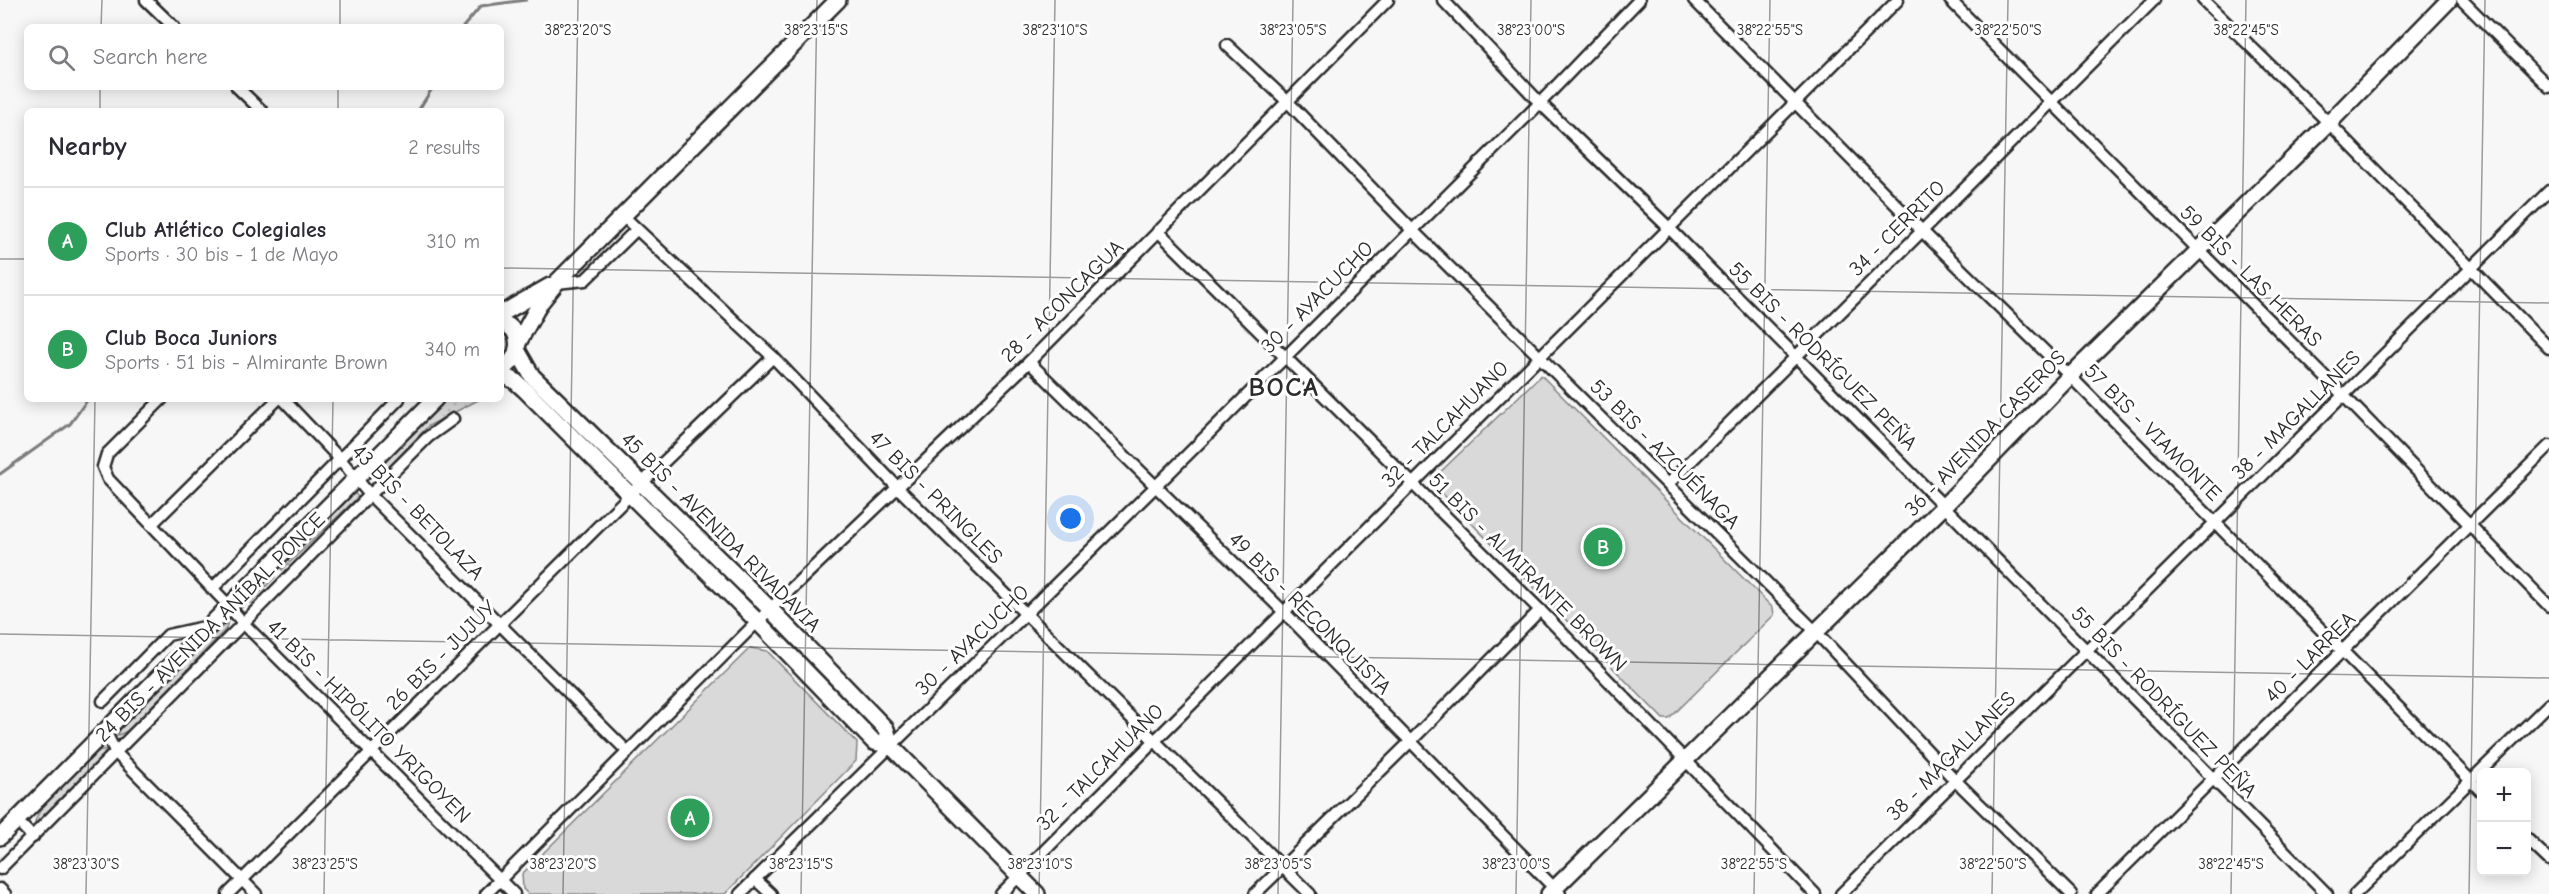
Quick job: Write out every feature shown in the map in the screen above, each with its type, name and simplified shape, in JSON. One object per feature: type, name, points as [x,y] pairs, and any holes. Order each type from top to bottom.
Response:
[{"type":"main road","points":[[504,369],[510,364],[540,303],[556,283],[622,214],[838,0]]},
{"type":"main road","name":"36 - AVENIDA CASEROS","points":[[1555,892],[1815,631],[1944,506],[2070,375],[2329,123],[2449,0]]},
{"type":"main road","points":[[504,312],[556,283]]},
{"type":"main road","name":"45 BIS - AVENIDA RIVADAVIA","points":[[504,324],[514,332],[518,347],[532,376],[758,622],[874,742],[891,746]]},
{"type":"main road","name":"45 BIS - AVENIDA RIVADAVIA","points":[[504,374],[525,390],[770,609],[886,729],[891,746],[1037,894]]},
{"type":"main road","name":"24 BIS - AVENIDA ANÍBAL PONCE","points":[[0,837],[435,402]]},
{"type":"street","points":[[146,0],[171,24]]},
{"type":"street","name":"28 - ACONCAGUA","points":[[486,894],[770,609],[899,489],[1029,362],[1388,0]]},
{"type":"street","name":"55 BIS - RODRÍGUEZ PEÑA","points":[[1443,0],[1540,103],[1669,228],[2327,894]]},
{"type":"street","name":"30 - AYACUCHO","points":[[740,894],[1155,487],[1540,103],[1639,0]]},
{"type":"street","name":"57 BIS - VIAMONTE","points":[[1694,0],[1922,231],[2070,375],[2477,788]]},
{"type":"street","name":"32 - TALCAHUANO","points":[[1001,894],[1898,0]]},
{"type":"street","name":"59 BIS - LAS HERAS","points":[[1950,0],[2343,395],[2549,606]]},
{"type":"street","name":"34 - CERRITO","points":[[1668,484],[2154,0]]},
{"type":"street","points":[[2203,0],[2329,123],[2549,348]]},
{"type":"street","points":[[2462,0],[2549,87]]},
{"type":"street","name":"53 BIS - AZCUÉNAGA","points":[[1227,45],[1288,102],[1412,230],[1815,631],[1955,780],[2071,894]]},
{"type":"street","points":[[240,90],[259,108]]},
{"type":"street","name":"38 - MAGALLANES","points":[[1841,894],[2549,191]]},
{"type":"street","name":"47 BIS - PRINGLES","points":[[622,214],[636,230],[773,357],[899,489],[1310,894]]},
{"type":"street","points":[[556,283],[585,280],[636,230]]},
{"type":"street","name":"51 BIS - ALMIRANTE BROWN","points":[[1158,231],[1540,610],[1815,894]]},
{"type":"street","name":"26 BIS - JUJUY","points":[[228,894],[636,489],[773,357]]},
{"type":"street","name":"49 BIS - RECONQUISTA","points":[[1029,362],[1285,613],[1555,892]]},
{"type":"street","name":"41 BIS - HIPÓLITO YRIGOYEN","points":[[159,402],[107,454],[103,467],[108,479],[243,623],[514,894]]},
{"type":"street","points":[[151,525],[275,402]]},
{"type":"street","name":"43 BIS - BETOLAZA","points":[[286,402],[339,458],[370,495],[628,752]]},
{"type":"street","name":"24 BIS - AVENIDA ANÍBAL PONCE","points":[[212,589],[396,402]]},
{"type":"street","name":"24 BIS - AVENIDA ANÍBAL PONCE","points":[[0,870],[428,437],[453,419]]},
{"type":"street","name":"40 - LARREA","points":[[2097,894],[2549,446]]},
{"type":"street","points":[[1255,894],[1540,610]]},
{"type":"street","name":"24 BIS - AVENIDA ANÍBAL PONCE","points":[[103,701],[168,635],[209,626]]},
{"type":"street","points":[[2355,894],[2549,704]]},
{"type":"street","points":[[105,731],[116,753],[256,894]]},
{"type":"street","points":[[16,820],[33,837]]},
{"type":"street","points":[[2531,843],[2549,860]]},
{"type":"street","points":[[755,879],[771,894]]},
{"type":"street","points":[[0,889],[5,894]]},
{"type":"shaded area","points":[[504,330],[510,336],[511,350],[504,359]]},
{"type":"shaded area","points":[[1541,375],[1773,608],[1774,615],[1669,719],[1663,719],[1434,485],[1434,478]]},
{"type":"shaded area","points":[[443,402],[474,402],[428,426],[385,471],[379,473],[381,464]]},
{"type":"shaded area","points":[[353,491],[358,497],[282,570],[279,564]]},
{"type":"shaded area","points":[[646,496],[758,607],[755,610],[642,500]]},
{"type":"shaded area","points":[[271,572],[275,577],[250,603],[245,599]]},
{"type":"shaded area","points":[[229,620],[225,630],[129,730],[117,736],[129,714],[220,623]]},
{"type":"shaded area","points":[[771,620],[882,734],[878,737],[768,624]]},
{"type":"shaded area","points":[[750,648],[767,651],[857,743],[856,761],[725,894],[528,894],[523,889],[522,874]]},
{"type":"shaded area","points":[[107,749],[103,756],[37,823],[35,822],[51,795],[69,775],[94,753]]},
{"type":"waterway","points":[[466,24],[481,6],[526,0]]},
{"type":"waterway","points":[[420,108],[431,90]]},
{"type":"waterway","points":[[0,474],[70,424],[86,402]]},
{"type":"place","name":"Club Boca Juniors","points":[[1603,547]]},
{"type":"place","name":"Club Atlético Colegiales","points":[[690,818]]},
{"type":"district","name":"BOCA","points":[[1284,387]]}]
